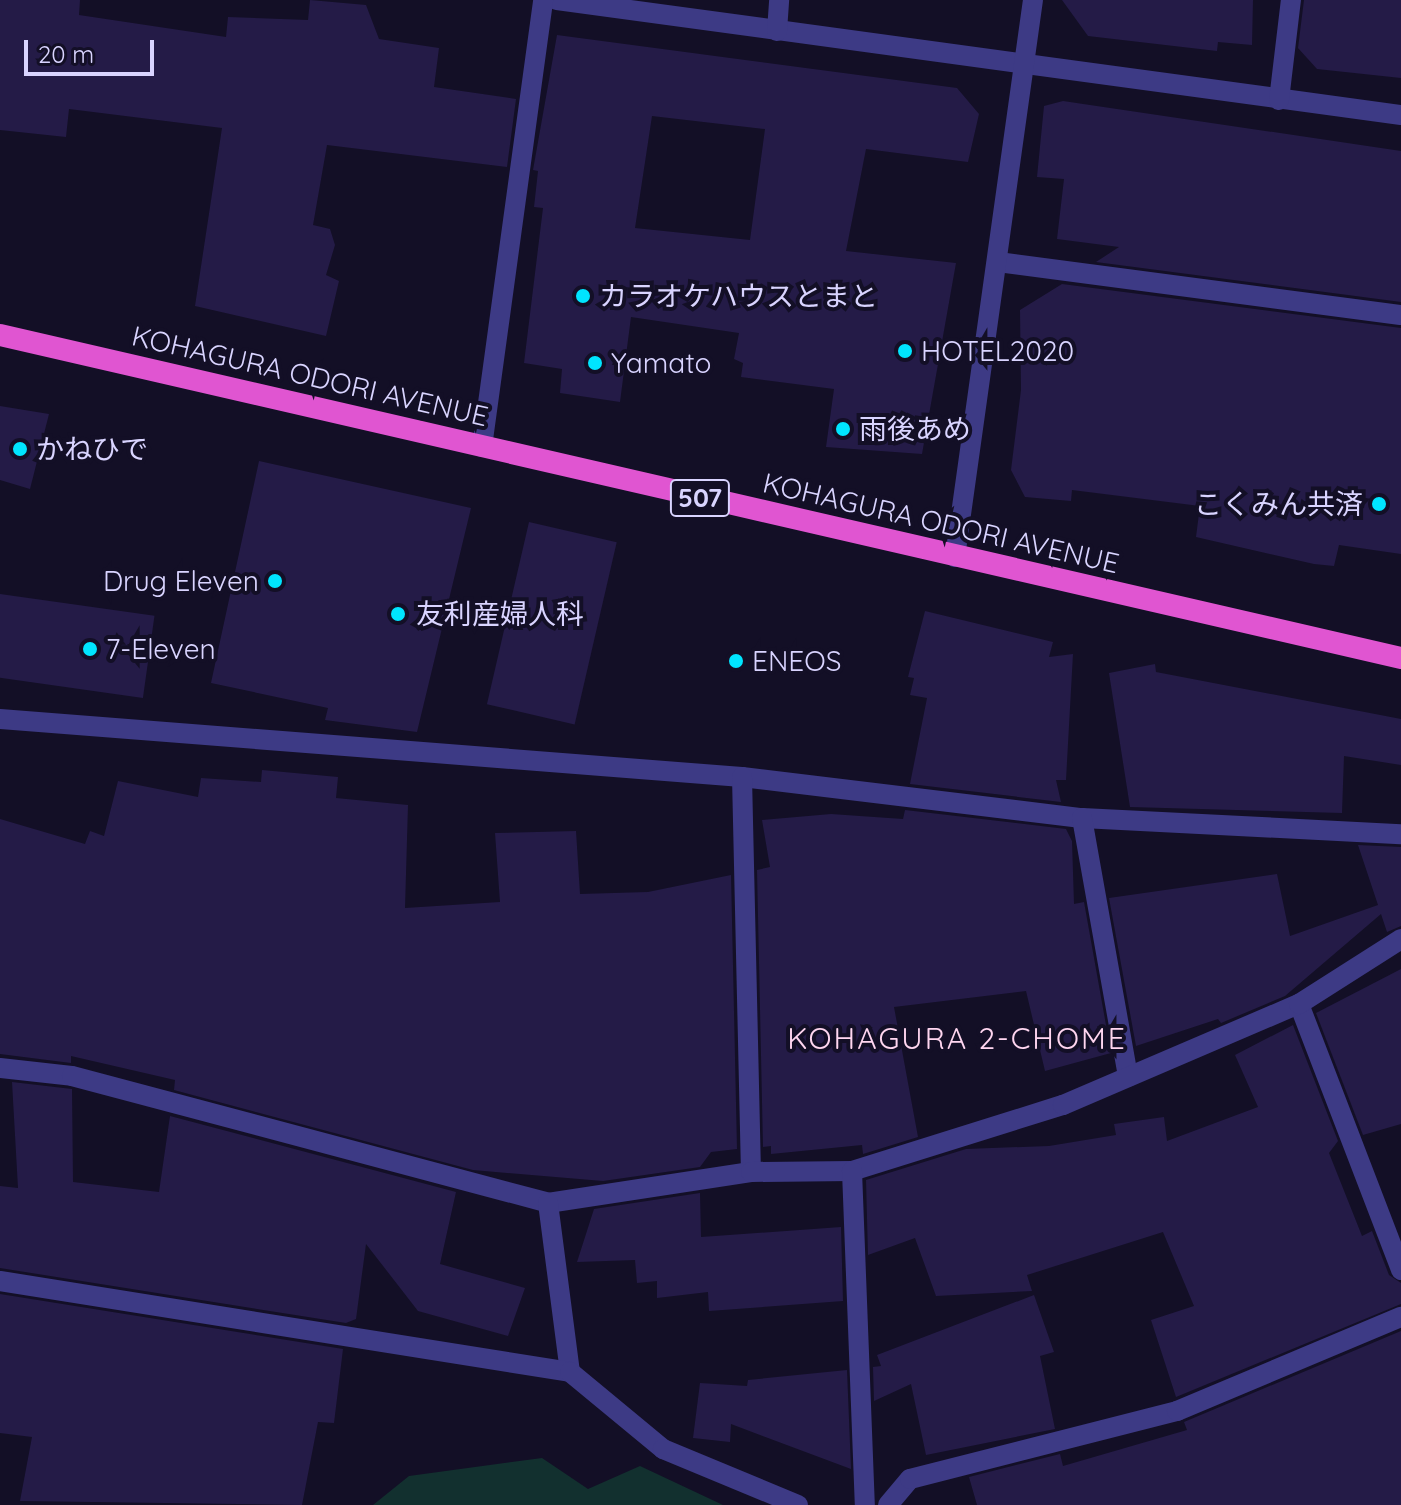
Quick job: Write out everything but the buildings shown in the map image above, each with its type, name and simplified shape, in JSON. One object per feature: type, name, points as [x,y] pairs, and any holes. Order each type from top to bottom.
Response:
[{"type":"highway","name":"KOHAGURA ODORI AVENUE","points":[[0,335],[1401,658]]},
{"type":"street","points":[[482,447],[543,0]]},
{"type":"street","points":[[557,0],[1401,115]]},
{"type":"street","points":[[777,31],[779,0]]},
{"type":"street","points":[[955,557],[1033,0]]},
{"type":"street","points":[[1279,100],[1291,0]]},
{"type":"street","points":[[998,262],[1401,315]]},
{"type":"street","points":[[0,719],[742,777],[1082,818],[1401,834]]},
{"type":"street","points":[[742,777],[751,1172]]},
{"type":"street","points":[[1082,818],[1128,1077]]},
{"type":"street","points":[[0,1068],[72,1076],[548,1203],[751,1172],[852,1171],[1063,1105],[1299,1004],[1401,939]]},
{"type":"street","points":[[1299,1004],[1401,1270]]},
{"type":"street","points":[[852,1171],[865,1505]]},
{"type":"street","points":[[548,1203],[570,1372]]},
{"type":"street","points":[[0,1281],[570,1372],[663,1449],[798,1505]]},
{"type":"street","points":[[888,1505],[910,1479],[1177,1411],[1401,1317]]},
{"type":"green space","points":[[542,1458],[588,1489],[640,1466],[723,1505],[373,1505],[409,1476]]},
{"type":"place","name":"カラオケハウスとまと","points":[[583,296]]},
{"type":"place","name":"HOTEL2020","points":[[905,351]]},
{"type":"place","name":"Yamato","points":[[595,363]]},
{"type":"place","name":"雨後あめ","points":[[843,429]]},
{"type":"place","name":"かねひで","points":[[20,449]]},
{"type":"place","name":"こくみん共済","points":[[1379,504]]},
{"type":"place","name":"Drug Eleven","points":[[275,581]]},
{"type":"place","name":"友利産婦人科","points":[[398,614]]},
{"type":"place","name":"7-Eleven","points":[[90,649]]},
{"type":"place","name":"ENEOS","points":[[736,661]]},
{"type":"district","name":"KOHAGURA 2-CHOME","points":[[957,1038]]}]
